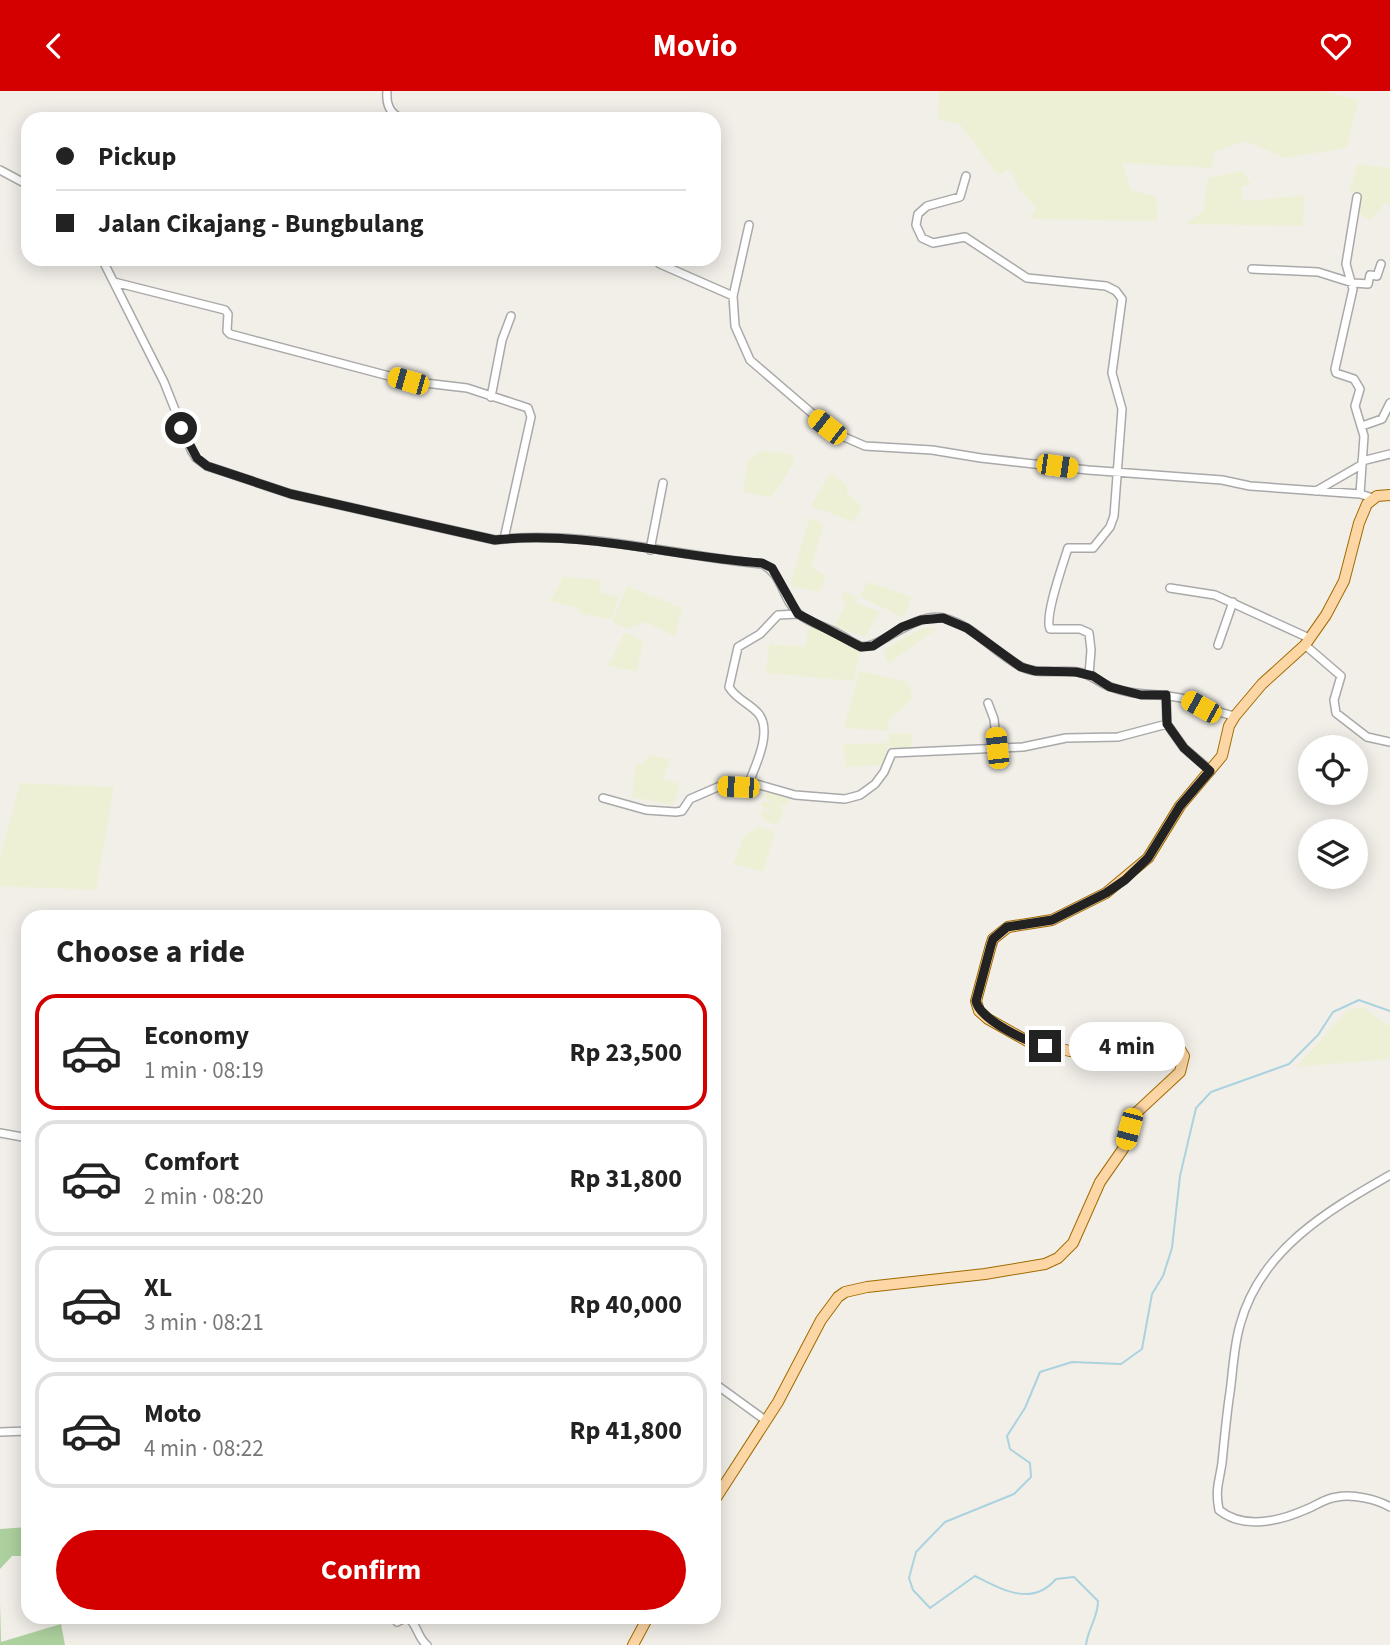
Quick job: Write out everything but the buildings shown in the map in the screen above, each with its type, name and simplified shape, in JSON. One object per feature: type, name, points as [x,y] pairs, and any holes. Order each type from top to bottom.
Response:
[{"type":"main road","points":[[721,1490],[784,1391],[827,1310],[845,1292],[893,1283],[1032,1266],[1063,1255],[1073,1243],[1100,1182],[1121,1154],[1136,1113],[1175,1077],[1183,1066],[1184,1056],[1178,1045],[1165,1036],[1150,1038],[1112,1053],[1070,1051],[1029,1042],[983,1015],[977,1006],[979,989],[993,939],[1003,930],[1052,920],[1106,893],[1125,880],[1148,858],[1180,806],[1223,756],[1229,726],[1235,716],[1262,684],[1307,641],[1337,598],[1362,514],[1373,498],[1390,495]]},
{"type":"main road","points":[[633,1645],[644,1624]]},
{"type":"street","points":[[387,91],[386,103],[391,112]]},
{"type":"street","points":[[0,170],[21,181]]},
{"type":"street","points":[[966,176],[960,197],[927,207],[918,214],[916,225],[922,238],[933,243],[965,237],[1027,278],[1098,285],[1120,295],[1122,304],[1112,373],[1122,409],[1113,522],[1090,549],[1068,548],[1049,613],[1048,628],[1080,629],[1089,633],[1089,675]]},
{"type":"street","points":[[1357,197],[1346,264],[1346,271],[1353,283],[1335,369],[1336,373],[1354,379],[1359,385],[1355,406],[1362,426],[1360,493]]},
{"type":"street","points":[[749,225],[733,296],[735,326],[743,348],[750,360],[835,433],[866,446],[932,450],[1033,464],[1315,491],[1360,493],[1373,498]]},
{"type":"street","points":[[1252,269],[1318,272],[1353,283],[1368,284],[1370,275],[1377,276],[1381,264]]},
{"type":"street","points":[[106,266],[164,382],[191,450],[207,466],[291,494],[473,536],[568,539],[762,563],[772,568],[798,614]]},
{"type":"street","points":[[665,266],[733,296]]},
{"type":"street","points":[[114,282],[225,310],[228,314],[226,329],[230,334],[408,381],[467,388],[526,406],[532,413],[504,539]]},
{"type":"street","points":[[491,397],[502,340],[511,316]]},
{"type":"street","points":[[1362,426],[1382,419],[1390,403]]},
{"type":"street","points":[[1315,491],[1362,463],[1390,454]]},
{"type":"street","points":[[650,550],[663,483]]},
{"type":"street","points":[[1170,588],[1207,593],[1233,602],[1307,641],[1341,676],[1334,700],[1336,713],[1367,737],[1390,742]]},
{"type":"street","points":[[1218,645],[1233,602]]},
{"type":"street","points":[[749,782],[758,761],[763,726],[757,712],[729,687],[735,652],[742,643],[760,634],[778,615],[798,614],[861,647],[867,647],[902,627],[921,620],[943,618],[967,628],[1021,667],[1035,671],[1076,672],[1089,675],[1110,687],[1141,695],[1166,695],[1235,716]]},
{"type":"street","points":[[1166,695],[1167,724],[1184,748],[1210,771]]},
{"type":"street","points":[[988,703],[994,719],[997,748]]},
{"type":"street","points":[[603,798],[646,810],[676,812],[682,811],[691,799],[720,786],[738,787],[749,782],[795,795],[845,799],[860,795],[875,784],[884,772],[892,753],[1048,744],[1066,738],[1118,737],[1167,724]]},
{"type":"street","points":[[0,1133],[21,1137]]},
{"type":"street","points":[[1390,1174],[1336,1206],[1304,1229],[1281,1250],[1248,1301],[1240,1326],[1221,1465],[1215,1490],[1219,1510],[1243,1521],[1279,1519],[1338,1496],[1360,1497],[1390,1507]]},
{"type":"street","points":[[721,1389],[765,1420]]},
{"type":"street","points":[[0,1432],[21,1431]]},
{"type":"street","points":[[415,1624],[427,1645]]},
{"type":"green space","points":[[939,91],[1322,91],[1359,100],[1346,148],[1285,158],[1246,141],[1214,152],[1212,168],[1122,163],[1131,190],[1156,197],[1158,221],[1030,219],[1036,208],[1019,189],[1010,169],[998,175],[960,124],[938,120]]},
{"type":"green space","points":[[1358,164],[1390,168],[1390,205],[1385,203],[1371,220],[1357,213],[1360,196],[1349,192]]},
{"type":"green space","points":[[1242,171],[1251,184],[1241,187],[1243,201],[1304,195],[1303,226],[1185,224],[1203,211],[1208,178]]},
{"type":"green space","points":[[762,451],[792,454],[794,463],[771,498],[743,492],[748,460]]},
{"type":"green space","points":[[830,473],[846,484],[847,492],[862,507],[853,522],[811,506]]},
{"type":"green space","points":[[809,518],[820,522],[823,528],[811,567],[826,576],[819,592],[790,586]]},
{"type":"green space","points":[[563,577],[601,580],[600,592],[618,597],[611,619],[581,614],[577,608],[550,601]]},
{"type":"green space","points":[[867,582],[912,597],[903,618],[860,596]]},
{"type":"green space","points":[[627,586],[682,608],[675,636],[645,622],[628,629],[612,622]]},
{"type":"green space","points":[[844,591],[858,598],[856,603],[880,612],[865,637],[835,626],[846,604],[841,599]]},
{"type":"green space","points":[[810,626],[861,647],[854,681],[765,673],[770,644],[804,647]]},
{"type":"green space","points":[[922,628],[938,628],[888,664],[883,650]]},
{"type":"green space","points":[[625,632],[643,641],[637,671],[608,666]]},
{"type":"green space","points":[[859,671],[908,682],[913,698],[888,721],[888,731],[844,728]]},
{"type":"green space","points":[[889,733],[912,734],[911,752],[890,752]]},
{"type":"green space","points":[[888,743],[884,765],[845,767],[844,744]]},
{"type":"green space","points":[[649,755],[670,759],[663,778],[680,785],[673,805],[632,797],[636,764],[643,764]]},
{"type":"green space","points":[[20,783],[114,787],[96,890],[0,886],[0,858]]},
{"type":"green space","points":[[765,788],[791,796],[786,806],[776,805],[784,809],[777,825],[763,819],[761,815],[762,810],[775,814],[761,806],[763,801],[773,804],[764,797]]},
{"type":"green space","points":[[759,827],[775,832],[763,872],[733,864],[744,836]]},
{"type":"green space","points":[[1363,1007],[1390,1027],[1390,1059],[1296,1067],[1348,1010]]},
{"type":"green space","points":[[21,1528],[21,1556],[12,1556],[0,1569],[0,1529]]},
{"type":"green space","points":[[0,1602],[1,1642],[61,1624],[65,1645],[0,1645]]},
{"type":"waterway","points":[[1086,1645],[1098,1601],[1074,1577],[1056,1579],[1047,1587],[1027,1594],[1007,1590],[975,1576],[930,1608],[913,1590],[909,1578],[916,1552],[945,1522],[1014,1494],[1031,1477],[1030,1463],[1010,1449],[1007,1436],[1025,1408],[1040,1372],[1072,1362],[1121,1364],[1142,1349],[1152,1294],[1163,1276],[1172,1248],[1180,1176],[1196,1108],[1211,1092],[1289,1064],[1318,1035],[1333,1012],[1359,1000],[1390,1011]]},
{"type":"route","points":[[181,428],[191,450],[207,466],[291,494],[495,540],[522,537],[568,539],[762,563],[772,568],[798,614],[861,647],[873,646],[902,627],[921,620],[943,618],[967,628],[1021,667],[1055,673],[1076,672],[1093,676],[1110,687],[1141,695],[1166,695],[1167,724],[1184,748],[1210,771],[1172,817],[1148,858],[1125,880],[1106,893],[1052,920],[1007,927],[993,939],[986,959],[976,1001],[979,1011],[1029,1042],[1045,1046]]}]
